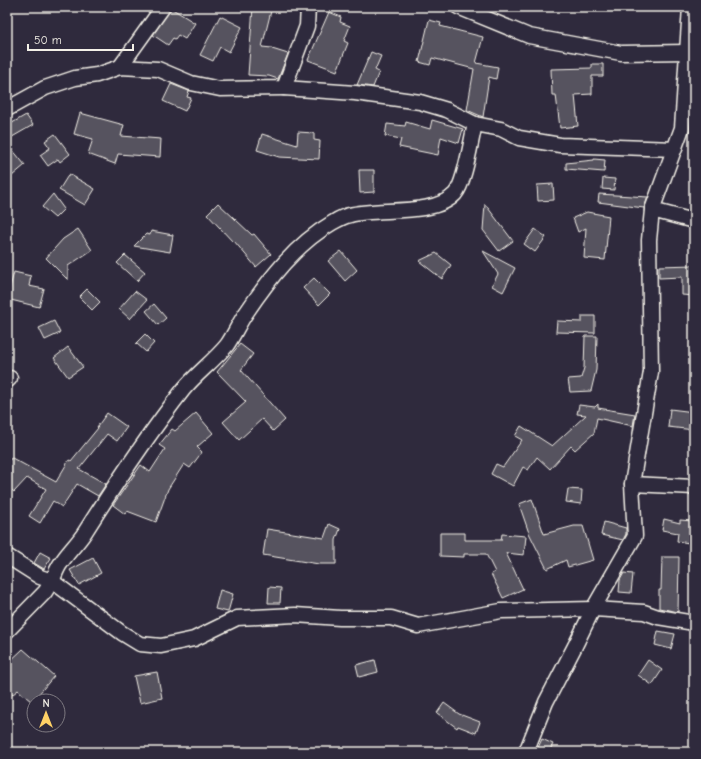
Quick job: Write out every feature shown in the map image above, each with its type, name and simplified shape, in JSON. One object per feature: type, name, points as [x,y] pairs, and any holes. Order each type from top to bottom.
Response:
[{"type":"street","points":[[120,67],[163,7]]},
{"type":"street","points":[[284,88],[307,26],[308,7]]},
{"type":"street","points":[[458,7],[529,36],[621,53],[687,52]]},
{"type":"street","points":[[526,752],[546,702],[593,609],[635,536],[632,484],[651,372],[649,240],[652,210],[682,128],[690,69],[687,52],[690,7]]},
{"type":"street","points":[[7,109],[15,106],[44,88],[75,78],[97,75],[120,67],[158,70],[192,83],[220,89],[284,88],[400,98],[447,110],[475,124],[501,129],[519,138],[560,144],[675,149]]},
{"type":"street","points":[[7,631],[45,592],[60,564],[81,538],[109,492],[123,475],[144,442],[184,389],[227,344],[262,290],[294,252],[319,231],[350,215],[418,209],[445,201],[456,193],[464,173],[475,124]]},
{"type":"street","points":[[652,210],[694,221]]},
{"type":"street","points":[[632,484],[694,487]]},
{"type":"street","points":[[7,556],[40,577],[52,581],[128,637],[140,644],[161,646],[194,639],[237,618],[295,615],[340,618],[391,618],[418,626],[501,611],[593,609],[644,612],[658,617],[694,623]]},
{"type":"building","points":[[253,7],[272,7],[262,47],[272,48],[288,54],[278,79],[269,76],[248,75]]},
{"type":"building","points":[[171,8],[195,23],[185,39],[178,35],[175,39],[173,38],[168,45],[153,35]]},
{"type":"building","points":[[329,12],[341,17],[340,22],[350,26],[344,41],[348,43],[337,71],[308,60]]},
{"type":"building","points":[[220,16],[242,27],[229,52],[220,47],[213,61],[200,55]]},
{"type":"building","points":[[429,20],[441,23],[440,26],[483,37],[476,63],[498,67],[496,79],[489,77],[483,117],[467,110],[474,69],[432,58],[430,65],[419,62]]},
{"type":"building","points":[[371,52],[381,56],[375,70],[379,72],[373,87],[357,85]]},
{"type":"building","points":[[592,64],[603,64],[603,76],[592,76],[592,94],[575,95],[578,126],[560,128],[556,95],[552,95],[551,69],[592,68]]},
{"type":"building","points":[[171,84],[189,91],[187,97],[191,98],[185,111],[163,101]]},
{"type":"building","points":[[80,113],[124,125],[121,136],[161,139],[160,157],[118,154],[115,164],[88,154],[93,139],[74,134]]},
{"type":"building","points":[[26,115],[33,125],[7,140],[7,126]]},
{"type":"building","points":[[432,120],[463,129],[459,143],[441,137],[438,155],[399,147],[401,139],[385,136],[387,124],[405,126],[406,122],[430,129]]},
{"type":"building","points":[[298,132],[314,133],[314,140],[320,141],[319,159],[279,157],[257,150],[262,134],[297,145]]},
{"type":"building","points":[[55,134],[70,154],[60,162],[58,159],[48,166],[40,155],[50,148],[45,141]]},
{"type":"building","points":[[7,143],[25,165],[12,176],[7,170]]},
{"type":"building","points":[[594,159],[605,160],[604,172],[566,169],[566,163]]},
{"type":"building","points":[[359,170],[374,170],[374,192],[360,193]]},
{"type":"building","points":[[69,174],[95,189],[85,205],[59,190]]},
{"type":"building","points":[[603,178],[615,179],[614,190],[602,189]]},
{"type":"building","points":[[553,184],[554,200],[538,201],[537,185]]},
{"type":"building","points":[[53,194],[64,209],[55,218],[42,207]]},
{"type":"building","points":[[599,194],[648,197],[644,208],[598,202]]},
{"type":"building","points":[[218,203],[252,235],[254,234],[271,254],[256,267],[234,241],[233,242],[207,214]]},
{"type":"building","points":[[485,204],[513,241],[499,251],[483,230]]},
{"type":"building","points":[[587,212],[609,216],[605,260],[584,258],[586,228],[578,232],[573,218]]},
{"type":"building","points":[[78,229],[92,250],[68,266],[68,280],[46,258],[63,239]]},
{"type":"building","points":[[535,229],[546,237],[535,252],[524,244]]},
{"type":"building","points":[[151,231],[173,235],[170,252],[134,246],[146,234],[150,235]]},
{"type":"building","points":[[341,251],[357,270],[345,281],[328,261]]},
{"type":"building","points":[[483,251],[515,268],[503,292],[492,286],[498,274]]},
{"type":"building","points":[[436,253],[451,265],[442,279],[419,261]]},
{"type":"building","points":[[125,255],[145,272],[137,281],[117,263]]},
{"type":"building","points":[[694,265],[694,296],[682,295],[682,277],[659,278],[659,266]]},
{"type":"building","points":[[14,272],[31,276],[29,286],[44,289],[39,307],[7,299]]},
{"type":"building","points":[[314,278],[330,294],[319,305],[303,288]]},
{"type":"building","points":[[87,289],[100,302],[92,310],[79,297]]},
{"type":"building","points":[[135,291],[147,300],[130,319],[119,309]]},
{"type":"building","points":[[154,304],[166,318],[158,325],[146,311]]},
{"type":"building","points":[[582,316],[595,316],[595,333],[556,332],[557,321],[582,322]]},
{"type":"building","points":[[54,321],[60,333],[45,340],[39,328]]},
{"type":"building","points":[[145,334],[154,343],[146,352],[136,343]]},
{"type":"building","points":[[585,336],[597,336],[596,370],[591,391],[570,392],[568,379],[581,378],[584,368]]},
{"type":"building","points":[[240,344],[253,354],[241,370],[285,420],[273,431],[262,419],[239,440],[223,422],[246,402],[217,372]]},
{"type":"building","points":[[68,347],[83,367],[68,377],[54,358]]},
{"type":"building","points":[[598,404],[598,408],[635,414],[633,426],[597,418],[594,433],[575,450],[571,446],[550,469],[537,457],[528,470],[523,467],[513,486],[491,474],[496,464],[503,467],[522,440],[515,436],[521,426],[552,446],[586,415],[577,414],[579,405],[595,407]]},
{"type":"building","points":[[670,409],[694,412],[694,430],[668,427]]},
{"type":"building","points":[[107,413],[127,427],[117,441],[107,434],[79,469],[106,484],[98,496],[77,484],[62,507],[53,501],[40,523],[29,516],[46,489],[27,478],[14,492],[7,486],[7,461],[12,458],[56,482],[69,460],[71,461],[98,428],[97,427]]},
{"type":"building","points":[[196,413],[213,433],[197,447],[202,452],[190,468],[184,464],[168,489],[156,522],[127,511],[125,514],[113,505],[141,465],[150,472],[165,449],[159,445],[172,429],[175,431]]},
{"type":"building","points":[[568,489],[582,490],[581,504],[566,502]]},
{"type":"building","points":[[532,499],[544,534],[574,526],[583,526],[593,560],[568,567],[566,560],[547,569],[529,533],[519,504]]},
{"type":"building","points":[[664,519],[680,523],[680,520],[692,521],[691,525],[694,526],[694,536],[690,535],[689,543],[677,541],[678,533],[662,530]]},
{"type":"building","points":[[604,522],[626,528],[626,534],[623,540],[601,535]]},
{"type":"building","points":[[329,524],[340,529],[336,540],[336,564],[319,564],[263,555],[267,529],[324,538]]},
{"type":"building","points":[[440,533],[465,533],[465,540],[501,540],[502,534],[526,536],[524,555],[506,553],[523,589],[503,598],[491,574],[495,572],[486,554],[464,554],[464,557],[440,556]]},
{"type":"building","points":[[40,552],[51,558],[44,569],[34,563]]},
{"type":"building","points":[[662,557],[679,557],[678,612],[659,608]]},
{"type":"building","points":[[93,558],[101,573],[79,585],[70,570]]},
{"type":"building","points":[[624,573],[633,574],[631,593],[619,592],[620,580]]},
{"type":"building","points":[[269,587],[281,588],[280,603],[268,603]]},
{"type":"building","points":[[220,590],[233,594],[228,612],[215,609]]},
{"type":"building","points":[[658,631],[675,634],[671,649],[655,645]]},
{"type":"building","points":[[23,649],[54,676],[40,693],[26,693],[26,697],[18,690],[7,699],[7,664]]},
{"type":"building","points":[[375,660],[378,672],[359,677],[356,665]]},
{"type":"building","points":[[648,660],[662,670],[652,685],[638,675]]},
{"type":"building","points":[[157,672],[162,698],[140,703],[134,676]]},
{"type":"building","points":[[444,703],[459,714],[480,722],[476,733],[458,726],[457,728],[437,713]]},
{"type":"building","points":[[542,739],[553,744],[549,752],[536,752]]}]
